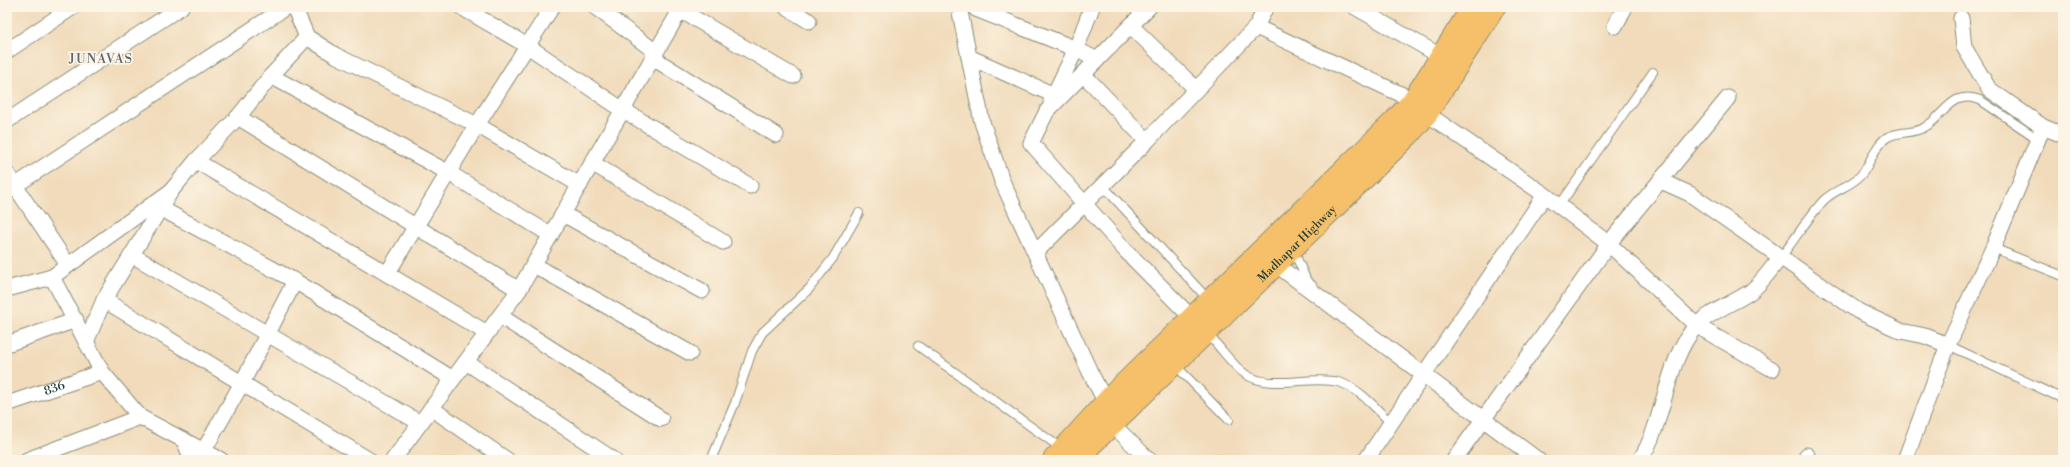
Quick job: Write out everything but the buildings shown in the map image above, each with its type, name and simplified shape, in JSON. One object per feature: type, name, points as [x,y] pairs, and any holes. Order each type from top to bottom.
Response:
[{"type":"highway","name":"Madhapar Highway","points":[[1056,453],[1113,395],[1395,121],[1413,101],[1473,7]]},
{"type":"highway","name":"Madhapar Highway","points":[[1075,460],[1408,134],[1427,113],[1494,7]]},
{"type":"street","points":[[7,51],[73,7]]},
{"type":"street","points":[[7,121],[181,7]]},
{"type":"street","points":[[68,265],[10,184],[286,7]]},
{"type":"street","points":[[294,7],[307,37],[335,56],[477,125],[580,185]]},
{"type":"street","points":[[461,7],[526,45],[623,110],[750,186]]},
{"type":"street","points":[[387,274],[417,228],[448,173],[526,45],[552,7]]},
{"type":"street","points":[[595,7],[654,55],[776,135]]},
{"type":"street","points":[[786,7],[809,21]]},
{"type":"street","points":[[959,7],[982,122],[997,166],[1090,372],[1103,397]]},
{"type":"street","points":[[1092,7],[1076,49],[1031,143],[1126,250],[1188,314]]},
{"type":"street","points":[[1047,112],[1149,7]]},
{"type":"street","points":[[1036,252],[1147,141],[1256,27],[1266,7]]},
{"type":"street","points":[[1355,7],[1437,54]]},
{"type":"street","points":[[1615,26],[1625,7]]},
{"type":"street","points":[[393,460],[519,290],[681,8],[793,76]]},
{"type":"street","points":[[963,30],[976,8],[1076,49],[1097,60]]},
{"type":"street","points":[[1961,18],[1964,47],[1989,89],[2041,133],[2063,136]]},
{"type":"street","points":[[1131,26],[1196,90]]},
{"type":"street","points":[[1256,27],[1407,97]]},
{"type":"street","points":[[86,342],[104,300],[171,190],[238,117],[271,76],[307,37]]},
{"type":"street","points":[[969,57],[1054,95]]},
{"type":"street","points":[[1083,74],[1147,141]]},
{"type":"street","points":[[271,76],[448,173],[551,235]]},
{"type":"street","points":[[1454,460],[1609,244],[1728,98]]},
{"type":"street","points":[[238,117],[519,290]]},
{"type":"street","points":[[1433,118],[1545,195],[1609,244],[1697,326],[1772,369]]},
{"type":"street","points":[[1905,460],[1948,344],[1993,248],[2041,133]]},
{"type":"street","points":[[196,161],[487,334]]},
{"type":"street","points":[[592,163],[723,242]]},
{"type":"street","points":[[1661,181],[1690,194],[1858,311],[1900,331],[1925,336],[1948,344]]},
{"type":"street","points":[[7,288],[52,277],[171,190]]},
{"type":"street","points":[[1366,460],[1545,195]]},
{"type":"street","points":[[160,208],[296,282],[453,379]]},
{"type":"street","points":[[563,214],[702,291]]},
{"type":"street","points":[[132,255],[420,423]]},
{"type":"street","points":[[1640,460],[1646,449],[1666,390],[1684,345],[1697,326],[1751,291],[1780,258]]},
{"type":"street","points":[[534,265],[690,353]]},
{"type":"street","points":[[1282,269],[1484,418],[1538,460]]},
{"type":"street","points":[[52,277],[76,320],[102,372],[140,417],[222,460]]},
{"type":"street","points":[[204,450],[296,282]]},
{"type":"street","points":[[104,300],[369,460]]},
{"type":"street","points":[[500,316],[661,419]]},
{"type":"street","points":[[7,344],[76,320]]},
{"type":"street","points":[[466,362],[614,460]]},
{"type":"street","name":"836","points":[[7,404],[102,372]]},
{"type":"street","points":[[431,408],[507,460]]},
{"type":"street","points":[[27,460],[140,417]]},
{"type":"street","points":[[1117,429],[1149,460]]},
{"type":"street","points":[[184,440],[192,460]]},
{"type":"lane","points":[[1559,206],[1653,72]]},
{"type":"lane","points":[[1780,258],[1823,201],[1833,193],[1855,181],[1863,173],[1883,140],[1890,135],[1913,132],[1925,127],[1960,98],[1971,97],[1980,100],[2041,133]]},
{"type":"lane","points":[[1103,186],[1206,297]]},
{"type":"lane","points":[[711,460],[735,403],[752,351],[762,333],[809,289],[833,258],[859,213]]},
{"type":"lane","points":[[1993,248],[2063,276]]},
{"type":"lane","points":[[1296,256],[1307,281],[1424,374]]},
{"type":"lane","points":[[1211,338],[1244,374],[1254,379],[1268,382],[1322,380],[1338,382],[1356,390],[1391,423]]},
{"type":"lane","points":[[1948,344],[2063,399]]},
{"type":"lane","points":[[918,346],[1056,453]]},
{"type":"lane","points":[[1179,369],[1229,420]]},
{"type":"district","name":"JUNAVAS","points":[[101,58]]}]
